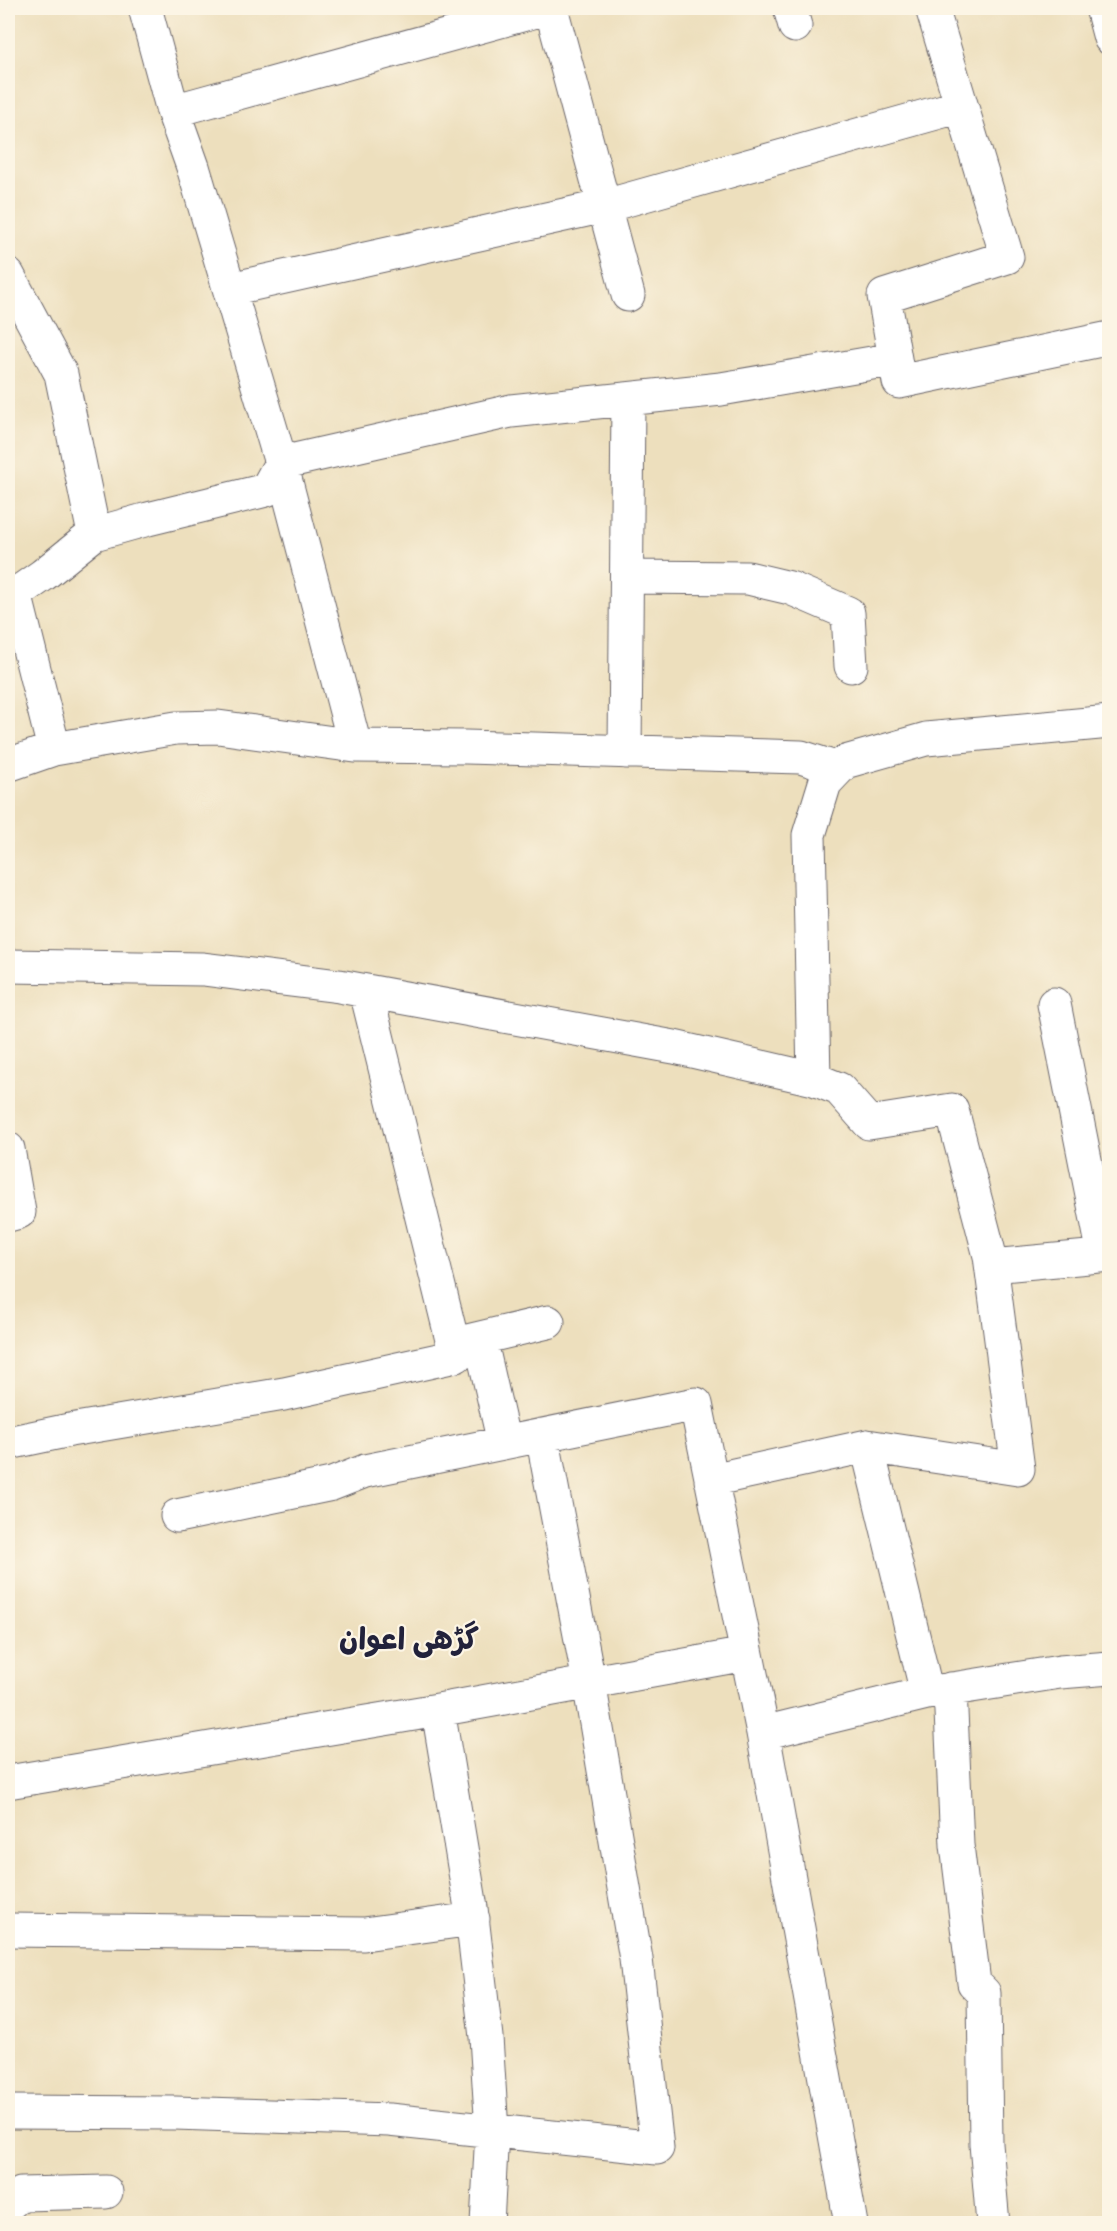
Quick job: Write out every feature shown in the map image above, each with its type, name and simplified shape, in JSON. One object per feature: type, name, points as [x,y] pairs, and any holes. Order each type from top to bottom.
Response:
[{"type":"street","points":[[146,8],[173,111],[193,167],[282,463],[355,746]]},
{"type":"street","points":[[173,111],[549,8],[628,295]]},
{"type":"street","points":[[932,8],[1007,257],[884,296],[899,382],[1110,338]]},
{"type":"street","points":[[1102,8],[1110,38]]},
{"type":"street","points":[[230,289],[605,206],[962,106]]},
{"type":"street","points":[[8,275],[61,374],[94,534]]},
{"type":"street","points":[[54,749],[11,595],[43,575],[94,534],[266,490],[282,463],[511,411],[721,389],[895,359]]},
{"type":"street","points":[[625,752],[628,399]]},
{"type":"street","points":[[627,577],[748,578],[790,588],[848,613],[851,666]]},
{"type":"street","points":[[814,1079],[809,835],[825,783],[845,762],[926,739],[1110,722]]},
{"type":"street","points":[[8,765],[54,749],[176,728],[218,727],[355,746],[801,757],[838,769]]},
{"type":"street","points":[[8,966],[203,969],[366,991],[674,1047],[814,1079],[839,1089],[869,1123],[952,1110],[992,1266],[1018,1468],[867,1446],[711,1480]]},
{"type":"street","points":[[366,991],[467,1341],[504,1443]]},
{"type":"street","points":[[992,1266],[1107,1255],[1054,1004]]},
{"type":"street","points":[[8,1149],[19,1212],[8,1215]]},
{"type":"street","points":[[8,1443],[70,1430],[284,1394],[456,1356],[467,1341],[548,1322]]},
{"type":"street","points":[[177,1516],[332,1484],[365,1471],[696,1404],[763,1733],[851,2223]]},
{"type":"street","points":[[8,2112],[175,2113],[389,2120],[657,2148],[636,1959],[589,1682],[542,1435]]},
{"type":"street","points":[[867,1446],[939,1691],[974,1983],[984,1993],[986,2144],[993,2223]]},
{"type":"street","points":[[8,1782],[438,1710],[746,1654]]},
{"type":"street","points":[[763,1733],[939,1691],[1060,1672],[1110,1668]]},
{"type":"street","points":[[438,1710],[473,1918],[486,2037],[492,2131],[487,2223]]},
{"type":"street","points":[[8,1930],[364,1934],[473,1918]]},
{"type":"street","points":[[8,2205],[21,2194],[106,2192]]},
{"type":"district","name":"گڑھی اعوان","points":[[409,1639]]}]
